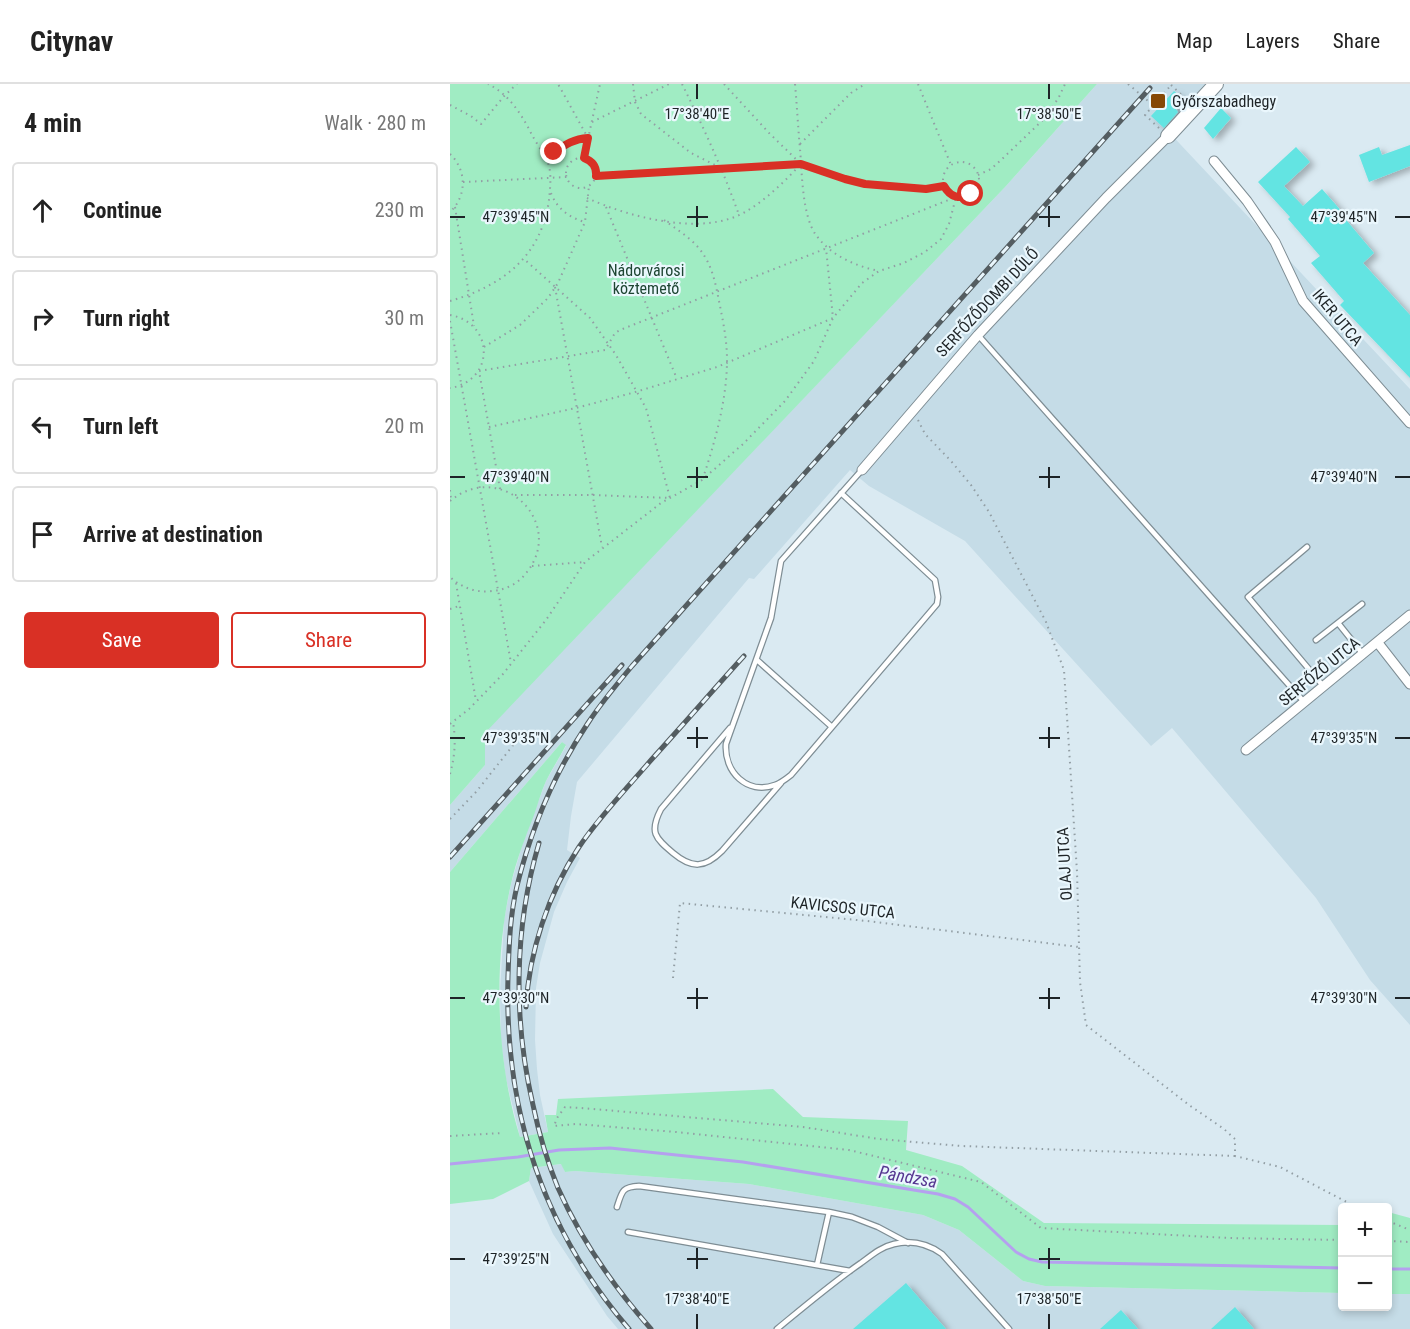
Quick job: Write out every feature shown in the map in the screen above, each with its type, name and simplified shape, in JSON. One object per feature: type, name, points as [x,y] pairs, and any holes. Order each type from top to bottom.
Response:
[{"type":"street","name":"SERFŐZŐDOMBI DŰLŐ","points":[[862,470],[978,334],[1216,84]]},
{"type":"street","name":"IKER UTCA","points":[[1214,161],[1247,201],[1275,242],[1303,301],[1410,423]]},
{"type":"street","name":"SERFŐZŐ UTCA","points":[[1246,750],[1410,615]]},
{"type":"street","points":[[1378,643],[1410,684]]},
{"type":"lane","points":[[978,334],[1305,702]]},
{"type":"lane","points":[[782,782],[765,788],[738,779],[725,754],[726,744],[771,618],[781,561],[862,470]]},
{"type":"lane","points":[[733,724],[657,816],[654,828],[659,842],[686,863],[693,865],[707,863],[722,851],[782,782],[791,775],[937,604],[935,580],[841,493]]},
{"type":"lane","points":[[1307,547],[1248,597],[1324,687]]},
{"type":"lane","points":[[1316,640],[1362,604]]},
{"type":"lane","points":[[1338,623],[1363,655]]},
{"type":"lane","points":[[757,660],[832,727]]},
{"type":"lane","points":[[617,1207],[623,1190],[639,1186],[829,1212],[852,1217],[878,1227],[908,1243]]},
{"type":"lane","points":[[817,1265],[829,1212]]},
{"type":"lane","points":[[628,1232],[850,1271]]},
{"type":"lane","points":[[777,1329],[881,1249],[894,1244],[908,1243],[921,1244],[942,1254],[1009,1329]]},
{"type":"path","points":[[450,301],[469,296],[511,272],[524,259],[536,241],[547,213],[550,191],[548,164],[521,114],[505,95],[488,84]]},
{"type":"path","points":[[450,105],[481,124],[517,84]]},
{"type":"path","points":[[558,84],[588,138]]},
{"type":"path","points":[[584,158],[600,84]]},
{"type":"path","points":[[633,84],[635,102],[641,114],[691,153],[721,169]]},
{"type":"path","points":[[592,122],[669,84]]},
{"type":"path","points":[[682,84],[721,169],[739,215]]},
{"type":"path","points":[[724,84],[801,164]]},
{"type":"path","points":[[795,84],[801,164],[808,217],[814,233],[826,248],[863,268],[879,271]]},
{"type":"path","points":[[800,144],[851,93],[865,84]]},
{"type":"path","points":[[918,84],[951,165]]},
{"type":"path","points":[[978,175],[991,169],[1046,117],[1065,84]]},
{"type":"path","points":[[1128,84],[1153,105]]},
{"type":"path","points":[[1168,136],[1145,115],[1153,105],[1172,85],[1195,107]]},
{"type":"path","points":[[548,164],[554,152],[566,144],[576,139],[588,138]]},
{"type":"path","points":[[450,154],[461,170],[463,182],[461,195],[450,212]]},
{"type":"path","points":[[584,158],[592,162],[596,176],[592,184],[580,188],[572,184],[566,172],[570,163],[584,158]]},
{"type":"path","points":[[479,371],[605,350],[615,333],[620,330],[956,197],[966,196],[978,185],[978,175],[967,163],[951,165],[943,176],[944,186],[956,197]]},
{"type":"path","points":[[587,198],[606,207],[642,217],[688,223],[709,223],[747,212],[784,182],[801,164]]},
{"type":"path","points":[[596,176],[801,164],[865,184],[926,189],[944,186]]},
{"type":"path","points":[[463,182],[567,177]]},
{"type":"path","points":[[484,346],[520,325],[548,298],[572,255],[585,222],[589,186]]},
{"type":"path","points":[[550,191],[554,202],[565,213],[585,222]]},
{"type":"path","points":[[450,774],[455,736],[451,723],[476,702],[511,664],[546,620],[585,562],[638,520],[702,480],[743,444],[785,401],[813,361],[833,318],[862,283],[879,271],[925,252],[941,239],[950,224],[956,197]]},
{"type":"path","points":[[450,388],[461,385],[479,371],[484,346],[474,326],[455,207]]},
{"type":"path","points":[[606,207],[677,379]]},
{"type":"path","points":[[664,220],[690,240],[705,256],[716,282],[726,339],[725,384],[719,419],[702,480]]},
{"type":"path","points":[[826,248],[833,318]]},
{"type":"path","points":[[524,259],[590,318],[609,345],[646,408],[670,498]]},
{"type":"path","points":[[555,287],[602,549]]},
{"type":"path","points":[[450,315],[466,320],[474,326]]},
{"type":"path","points":[[488,427],[576,408],[677,379],[727,363],[833,318]]},
{"type":"path","points":[[450,321],[511,664]]},
{"type":"path","points":[[479,371],[500,489]]},
{"type":"path","name":"OLAJ UTCA","points":[[916,405],[919,425],[925,434],[958,469],[989,512],[1046,622],[1064,670],[1077,872],[1080,982],[1086,1025],[1189,1105],[1224,1129],[1235,1139],[1235,1156]]},
{"type":"path","points":[[450,490],[451,500],[479,487],[500,489],[515,495],[670,498]]},
{"type":"path","points":[[450,577],[469,590],[498,591],[511,586],[532,566],[538,551],[539,535],[535,519],[515,495]]},
{"type":"path","points":[[532,566],[585,562]]},
{"type":"path","points":[[456,583],[476,702]]},
{"type":"path","points":[[450,609],[460,605]]},
{"type":"path","points":[[450,819],[476,792],[522,734]]},
{"type":"path","name":"KAVICSOS UTCA","points":[[673,978],[680,903],[867,921],[1079,946]]},
{"type":"path","points":[[1338,1240],[1229,1238],[1041,1228],[981,1182],[849,1150],[676,1132],[576,1124],[554,1126],[565,1107],[803,1128],[879,1139],[961,1146],[1235,1156],[1280,1167],[1348,1203]]},
{"type":"path","points":[[450,1136],[502,1133]]},
{"type":"path","points":[[1392,1223],[1410,1230]]},
{"type":"path","points":[[1392,1241],[1410,1242]]},
{"type":"shaded area","points":[[1097,84],[1205,84],[1165,128],[1410,389],[1410,1025],[1370,980],[1316,898],[1172,728],[1151,746],[965,541],[869,486],[850,470],[754,579],[749,578],[577,782],[567,850],[580,858],[554,912],[540,963],[536,988],[537,1069],[548,1132],[520,1137],[506,1079],[501,1041],[500,993],[504,920],[523,842],[546,781],[566,746],[562,742],[450,872],[450,805],[485,765],[484,733],[1006,186]]},
{"type":"shaded area","points":[[562,1164],[565,1172],[749,1184],[923,1215],[959,1230],[1023,1281],[1045,1286],[1338,1293],[1338,1311],[1392,1311],[1392,1294],[1410,1294],[1410,1329],[618,1329],[553,1234],[529,1181],[531,1168]]},
{"type":"green space","name":"Nádorvárosi köztemető","points":[[450,84],[1097,84],[1006,186],[485,733],[485,765],[450,805]]},
{"type":"green space","points":[[562,742],[566,745],[544,785],[515,867],[501,946],[502,1044],[512,1108],[520,1137],[548,1132],[545,1115],[556,1115],[558,1099],[773,1089],[803,1117],[908,1121],[906,1150],[962,1166],[1044,1223],[1338,1225],[1338,1293],[1045,1286],[1023,1281],[959,1230],[923,1215],[749,1184],[565,1172],[561,1164],[531,1168],[529,1181],[493,1199],[450,1204],[450,872]]},
{"type":"green space","points":[[1392,1213],[1410,1218],[1410,1294],[1392,1294]]},
{"type":"building","points":[[1174,91],[1184,100],[1176,109],[1178,112],[1164,128],[1151,116]]},
{"type":"building","points":[[1221,108],[1231,118],[1213,139],[1204,128]]},
{"type":"building","points":[[1410,145],[1410,166],[1369,182],[1359,155],[1379,147],[1382,155]]},
{"type":"building","points":[[1296,147],[1310,162],[1284,186],[1303,206],[1322,189],[1374,253],[1363,263],[1410,315],[1410,378],[1340,305],[1344,301],[1311,263],[1320,256],[1288,219],[1290,217],[1258,182]]},
{"type":"building","points":[[906,1283],[946,1329],[853,1329]]},
{"type":"building","points":[[1235,1307],[1254,1329],[1211,1329]]},
{"type":"building","points":[[1121,1310],[1138,1329],[1100,1329]]},
{"type":"waterway","name":"Pándzsa","points":[[450,1164],[559,1150],[610,1148],[743,1162],[938,1194],[955,1199],[968,1207],[1016,1252],[1029,1259],[1042,1262],[1338,1268]]},
{"type":"waterway","name":"Pándzsa","points":[[1392,1269],[1410,1269]]},
{"type":"railway","points":[[629,1329],[599,1290],[573,1250],[551,1208],[534,1164],[513,1073],[508,1025],[511,919],[529,843],[545,802],[565,761],[588,723],[632,666],[1150,88]]},
{"type":"railway","points":[[526,1007],[531,965],[542,924],[558,884],[579,847],[614,802],[744,656]]},
{"type":"railway","points":[[450,857],[622,665]]},
{"type":"railway","points":[[539,843],[525,908],[519,974],[522,1040],[535,1116],[554,1178],[577,1226],[611,1280],[651,1329]]},
{"type":"place","name":"Győrszabadhegy","points":[[1158,101]]},
{"type":"route","points":[[554,152],[576,139],[588,138],[584,158],[595,166],[596,176],[801,164],[865,184],[926,189],[944,186],[956,197],[971,194]]}]
